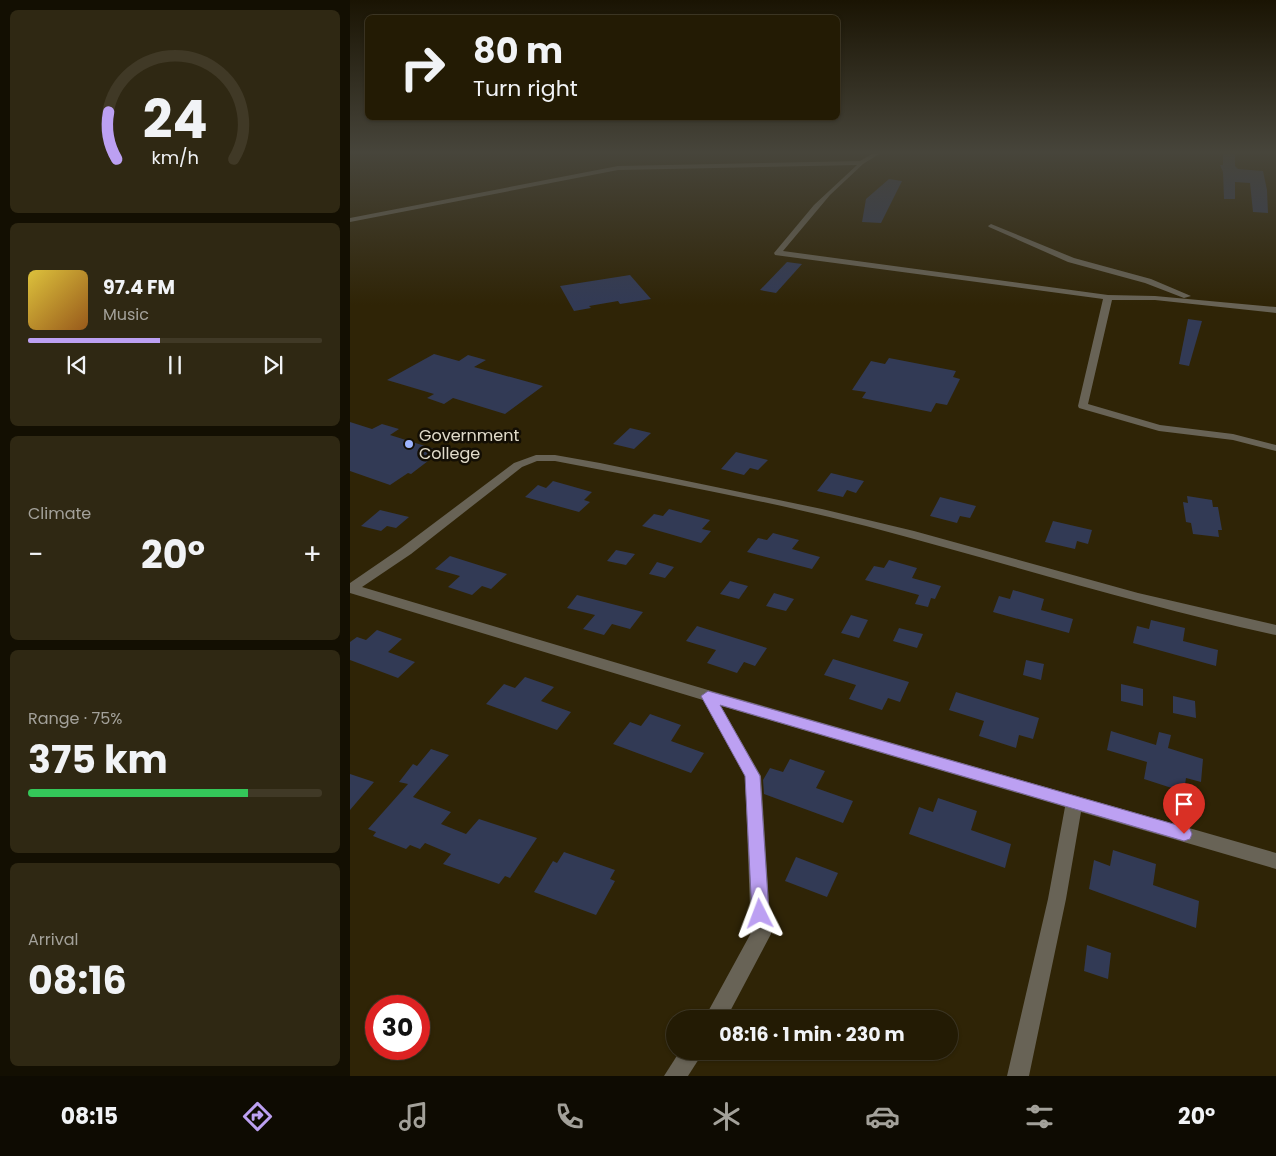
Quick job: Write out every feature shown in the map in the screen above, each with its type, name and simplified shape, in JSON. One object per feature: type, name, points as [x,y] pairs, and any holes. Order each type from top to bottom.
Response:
[{"type":"street","points":[[350,220],[431,204]]},
{"type":"street","points":[[820,204],[790,236],[778,253],[1108,297],[1201,302],[1276,310]]},
{"type":"street","points":[[990,226],[1071,260],[1148,281],[1201,302]]},
{"type":"street","points":[[1108,297],[1083,406],[1159,428],[1233,437],[1276,448]]},
{"type":"street","points":[[350,589],[406,551],[518,465],[536,458],[555,458],[741,495],[900,532],[1114,592],[1276,630]]},
{"type":"street","points":[[350,589],[708,696],[1276,861]]},
{"type":"street","points":[[708,696],[752,776],[761,934],[719,1010]]},
{"type":"street","points":[[1018,1076],[1057,900],[1074,802]]},
{"type":"street","points":[[675,1076],[687,1060]]},
{"type":"building","points":[[865,204],[890,204],[881,223],[862,222]]},
{"type":"building","points":[[1252,204],[1268,204],[1268,213],[1253,212]]},
{"type":"building","points":[[787,262],[802,264],[776,293],[760,290]]},
{"type":"building","points":[[630,275],[651,299],[620,304],[618,301],[589,306],[591,308],[574,311],[560,286]]},
{"type":"building","points":[[1188,319],[1202,321],[1189,366],[1179,364]]},
{"type":"building","points":[[434,354],[459,361],[468,355],[486,360],[474,367],[543,386],[505,414],[453,398],[444,404],[427,398],[434,394],[387,380]]},
{"type":"building","points":[[889,358],[956,371],[953,377],[960,379],[947,405],[936,403],[931,412],[862,398],[866,392],[852,390],[871,361],[885,364]]},
{"type":"building","points":[[350,422],[372,429],[382,424],[399,429],[390,435],[441,451],[411,474],[408,473],[390,485],[350,471]]},
{"type":"building","points":[[630,428],[651,433],[634,449],[613,444]]},
{"type":"building","points":[[736,452],[768,460],[758,470],[750,468],[744,475],[721,469]]},
{"type":"building","points":[[831,473],[864,481],[856,493],[847,490],[843,497],[817,491]]},
{"type":"building","points":[[553,481],[592,492],[584,500],[590,502],[579,512],[525,497],[538,485],[546,488]]},
{"type":"building","points":[[1187,496],[1212,500],[1213,507],[1218,507],[1222,530],[1218,530],[1219,537],[1193,534],[1191,523],[1186,522],[1183,502],[1188,503]]},
{"type":"building","points":[[940,497],[976,506],[970,518],[960,516],[957,523],[930,516]]},
{"type":"building","points":[[669,509],[710,520],[702,529],[711,531],[701,543],[642,526],[654,514],[663,516]]},
{"type":"building","points":[[380,510],[409,517],[396,528],[387,526],[381,531],[361,526]]},
{"type":"building","points":[[1053,521],[1092,530],[1088,544],[1077,541],[1075,549],[1045,542]]},
{"type":"building","points":[[773,533],[799,540],[792,549],[820,557],[812,569],[747,552],[758,538],[767,540]]},
{"type":"building","points":[[616,550],[635,554],[626,565],[607,561]]},
{"type":"building","points":[[450,556],[507,574],[491,589],[482,586],[472,595],[448,587],[460,576],[435,569]]},
{"type":"building","points":[[889,560],[917,568],[912,578],[941,586],[935,599],[931,598],[928,607],[915,604],[919,595],[865,580],[874,566],[884,568]]},
{"type":"building","points":[[657,562],[674,567],[665,578],[649,574]]},
{"type":"building","points":[[730,581],[748,586],[739,599],[720,594]]},
{"type":"building","points":[[1013,590],[1044,599],[1041,610],[1073,619],[1069,633],[993,612],[999,596],[1010,599]]},
{"type":"building","points":[[774,593],[794,599],[786,611],[766,606]]},
{"type":"building","points":[[577,595],[643,612],[630,629],[612,624],[604,635],[583,629],[595,615],[567,608]]},
{"type":"building","points":[[851,615],[868,620],[859,638],[841,633]]},
{"type":"building","points":[[1151,620],[1185,628],[1183,641],[1218,650],[1216,666],[1133,643],[1137,626],[1149,629]]},
{"type":"building","points":[[697,626],[767,648],[755,666],[744,662],[737,673],[707,663],[716,650],[686,641]]},
{"type":"building","points":[[899,628],[923,634],[917,648],[893,641]]},
{"type":"building","points":[[377,630],[402,639],[388,652],[415,662],[398,678],[350,660],[350,642],[357,637],[366,640]]},
{"type":"building","points":[[833,659],[909,682],[900,702],[888,698],[882,710],[849,699],[856,685],[824,675]]},
{"type":"building","points":[[1026,660],[1044,664],[1041,680],[1023,675]]},
{"type":"building","points":[[525,677],[554,687],[541,701],[571,712],[557,730],[486,704],[504,684],[515,688]]},
{"type":"building","points":[[1121,684],[1143,689],[1143,706],[1121,701]]},
{"type":"building","points":[[956,692],[1039,718],[1033,739],[1019,735],[1016,748],[979,736],[984,721],[949,710]]},
{"type":"building","points":[[1173,696],[1195,701],[1196,718],[1173,713]]},
{"type":"building","points":[[650,714],[681,725],[671,741],[704,753],[691,773],[613,744],[630,722],[641,726]]},
{"type":"building","points":[[1111,731],[1156,745],[1159,732],[1171,735],[1168,748],[1203,759],[1201,782],[1186,778],[1184,792],[1144,779],[1147,762],[1107,750]]},
{"type":"building","points":[[431,749],[449,755],[413,797],[451,812],[441,824],[466,834],[479,819],[537,838],[510,878],[505,876],[499,884],[443,864],[451,854],[425,843],[420,849],[410,845],[406,849],[373,836],[376,832],[368,829],[408,784],[399,782],[413,764],[417,766]]},
{"type":"building","points":[[790,759],[825,771],[816,788],[853,801],[843,823],[764,794],[763,780],[770,768],[783,772]]},
{"type":"building","points":[[350,774],[374,782],[350,810]]},
{"type":"building","points":[[938,798],[977,811],[971,830],[1011,844],[1005,868],[909,834],[919,807],[933,812]]},
{"type":"building","points":[[1113,850],[1156,864],[1153,885],[1199,901],[1196,928],[1089,889],[1094,860],[1110,866]]},
{"type":"building","points":[[564,852],[615,870],[610,879],[615,881],[596,915],[534,892],[553,861],[557,863]]},
{"type":"building","points":[[796,857],[838,873],[827,897],[785,881]]},
{"type":"building","points":[[1087,945],[1111,953],[1108,979],[1084,971]]},
{"type":"place","name":"Government College","points":[[409,444]]},
{"type":"route","points":[[760,914],[756,815],[752,776],[708,696],[1184,834]]}]
